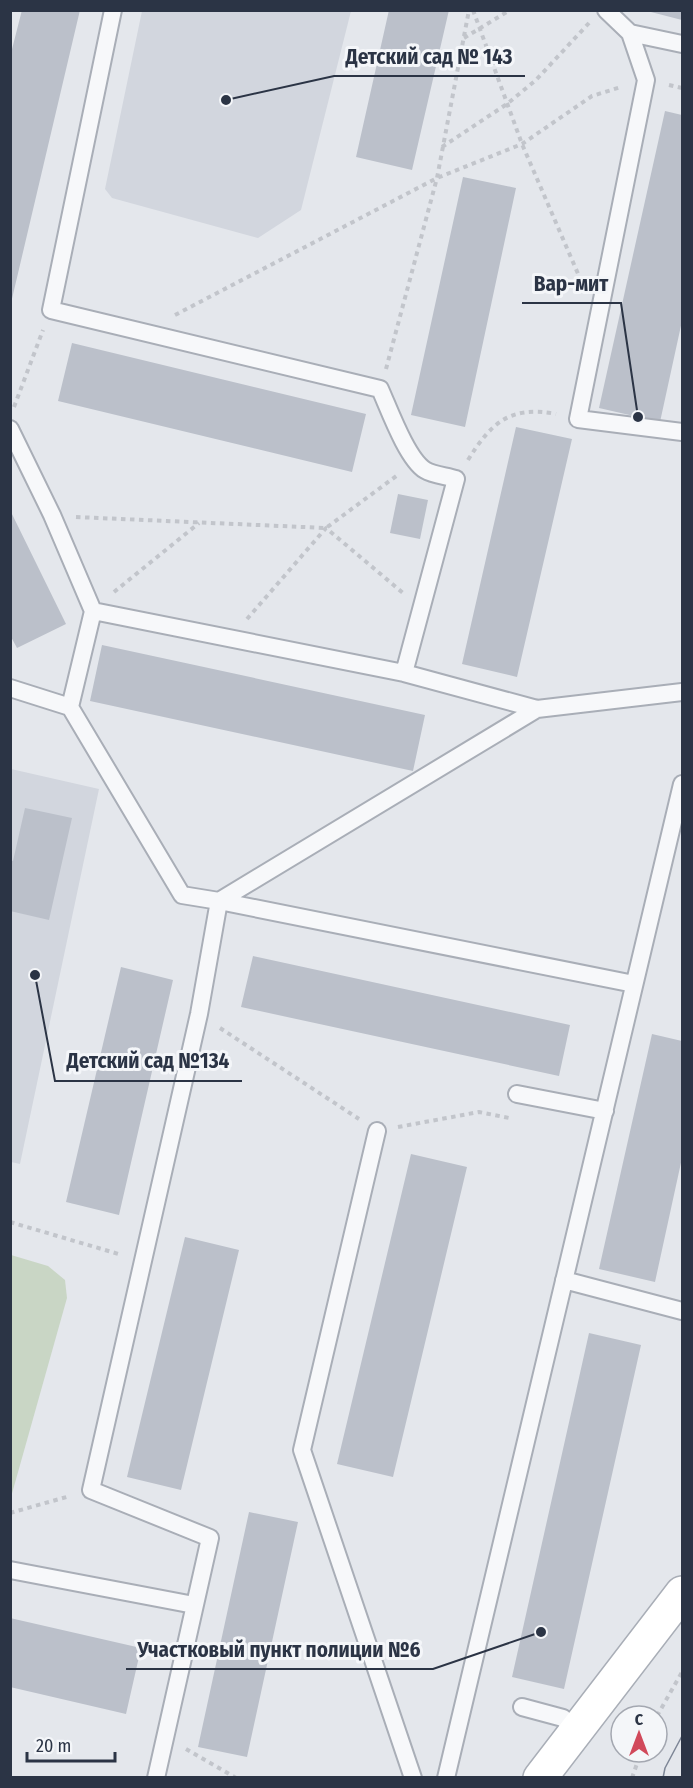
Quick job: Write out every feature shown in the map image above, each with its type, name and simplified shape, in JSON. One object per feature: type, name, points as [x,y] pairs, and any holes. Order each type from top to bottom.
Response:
[{"type":"main road","points":[[540,1778],[680,1601]]},
{"type":"lane","points":[[113,10],[51,310],[380,389],[408,450],[416,461],[424,470],[456,479],[404,673]]},
{"type":"lane","points":[[599,15],[630,33],[682,44]]},
{"type":"lane","points":[[630,33],[646,80],[578,419],[682,432]]},
{"type":"lane","points":[[10,429],[52,515],[93,611],[70,707]]},
{"type":"lane","points":[[93,611],[404,673],[537,709],[682,692]]},
{"type":"lane","points":[[10,688],[70,707],[182,895],[634,984]]},
{"type":"lane","points":[[156,1778],[210,1538],[91,1490],[199,1014],[219,901],[537,709]]},
{"type":"lane","points":[[446,1778],[682,784]]},
{"type":"lane","points":[[517,1094],[604,1111]]},
{"type":"lane","points":[[377,1131],[303,1449],[413,1778]]},
{"type":"lane","points":[[564,1280],[682,1311]]},
{"type":"lane","points":[[10,1570],[194,1605]]},
{"type":"lane","points":[[522,1707],[563,1718],[576,1731]]},
{"type":"path","points":[[471,10],[522,144],[598,320]]},
{"type":"path","points":[[380,389],[437,177],[463,39],[471,10]]},
{"type":"path","points":[[463,39],[510,10]]},
{"type":"path","points":[[442,147],[507,104],[536,80],[599,15]]},
{"type":"path","points":[[142,332],[437,177],[522,144],[592,96],[646,80]]},
{"type":"path","points":[[10,416],[51,310]]},
{"type":"path","points":[[456,479],[484,435],[514,414],[538,411],[578,419]]},
{"type":"path","points":[[231,638],[326,528],[416,461]]},
{"type":"path","points":[[52,515],[326,528],[422,609]]},
{"type":"path","points":[[93,611],[200,522]]},
{"type":"path","points":[[199,1014],[377,1131],[479,1112],[512,1119]]},
{"type":"path","points":[[10,1222],[143,1261]]},
{"type":"path","points":[[10,1513],[91,1490]]},
{"type":"path","points":[[664,1704],[682,1672]]},
{"type":"path","points":[[165,1737],[236,1778]]},
{"type":"shaded area","points":[[142,11],[351,11],[301,210],[258,238],[112,198],[105,189]]},
{"type":"shaded area","points":[[11,769],[99,789],[20,1164],[11,1162]]},
{"type":"green space","points":[[11,1255],[48,1266],[65,1280],[67,1298],[11,1497]]},
{"type":"building","points":[[22,10],[80,10],[11,303],[10,57]]},
{"type":"building","points":[[389,10],[449,10],[412,170],[356,157]]},
{"type":"building","points":[[682,10],[682,20],[647,11]]},
{"type":"building","points":[[665,111],[682,115],[682,321],[660,422],[599,408]]},
{"type":"building","points":[[463,177],[516,188],[465,427],[411,415]]},
{"type":"building","points":[[72,343],[366,414],[352,472],[58,401]]},
{"type":"building","points":[[516,427],[572,439],[517,677],[462,664]]},
{"type":"building","points":[[398,494],[428,500],[420,539],[390,533]]},
{"type":"building","points":[[10,510],[66,624],[17,648],[10,635]]},
{"type":"building","points":[[102,645],[425,715],[413,771],[90,701]]},
{"type":"building","points":[[25,808],[72,818],[49,920],[10,911],[10,860],[13,861]]},
{"type":"building","points":[[253,956],[570,1025],[559,1076],[241,1007]]},
{"type":"building","points":[[121,967],[173,980],[119,1215],[66,1202]]},
{"type":"building","points":[[652,1034],[682,1041],[682,1158],[655,1282],[599,1269]]},
{"type":"building","points":[[411,1154],[467,1167],[393,1477],[337,1464]]},
{"type":"building","points":[[185,1237],[239,1250],[181,1490],[127,1477]]},
{"type":"building","points":[[589,1333],[641,1345],[564,1689],[512,1677]]},
{"type":"building","points":[[249,1512],[298,1522],[247,1757],[198,1747]]},
{"type":"building","points":[[10,1618],[141,1648],[126,1714],[10,1687]]},
{"type":"tram line","points":[[663,1778],[665,1768],[682,1736]]},
{"type":"place","name":"Детский сад № 143","points":[[226,100]]},
{"type":"place","name":"Вар-мит","points":[[638,417]]},
{"type":"place","name":"Детский сад №134","points":[[35,975]]},
{"type":"place","name":"Участковый пункт полиции №6","points":[[541,1632]]}]
